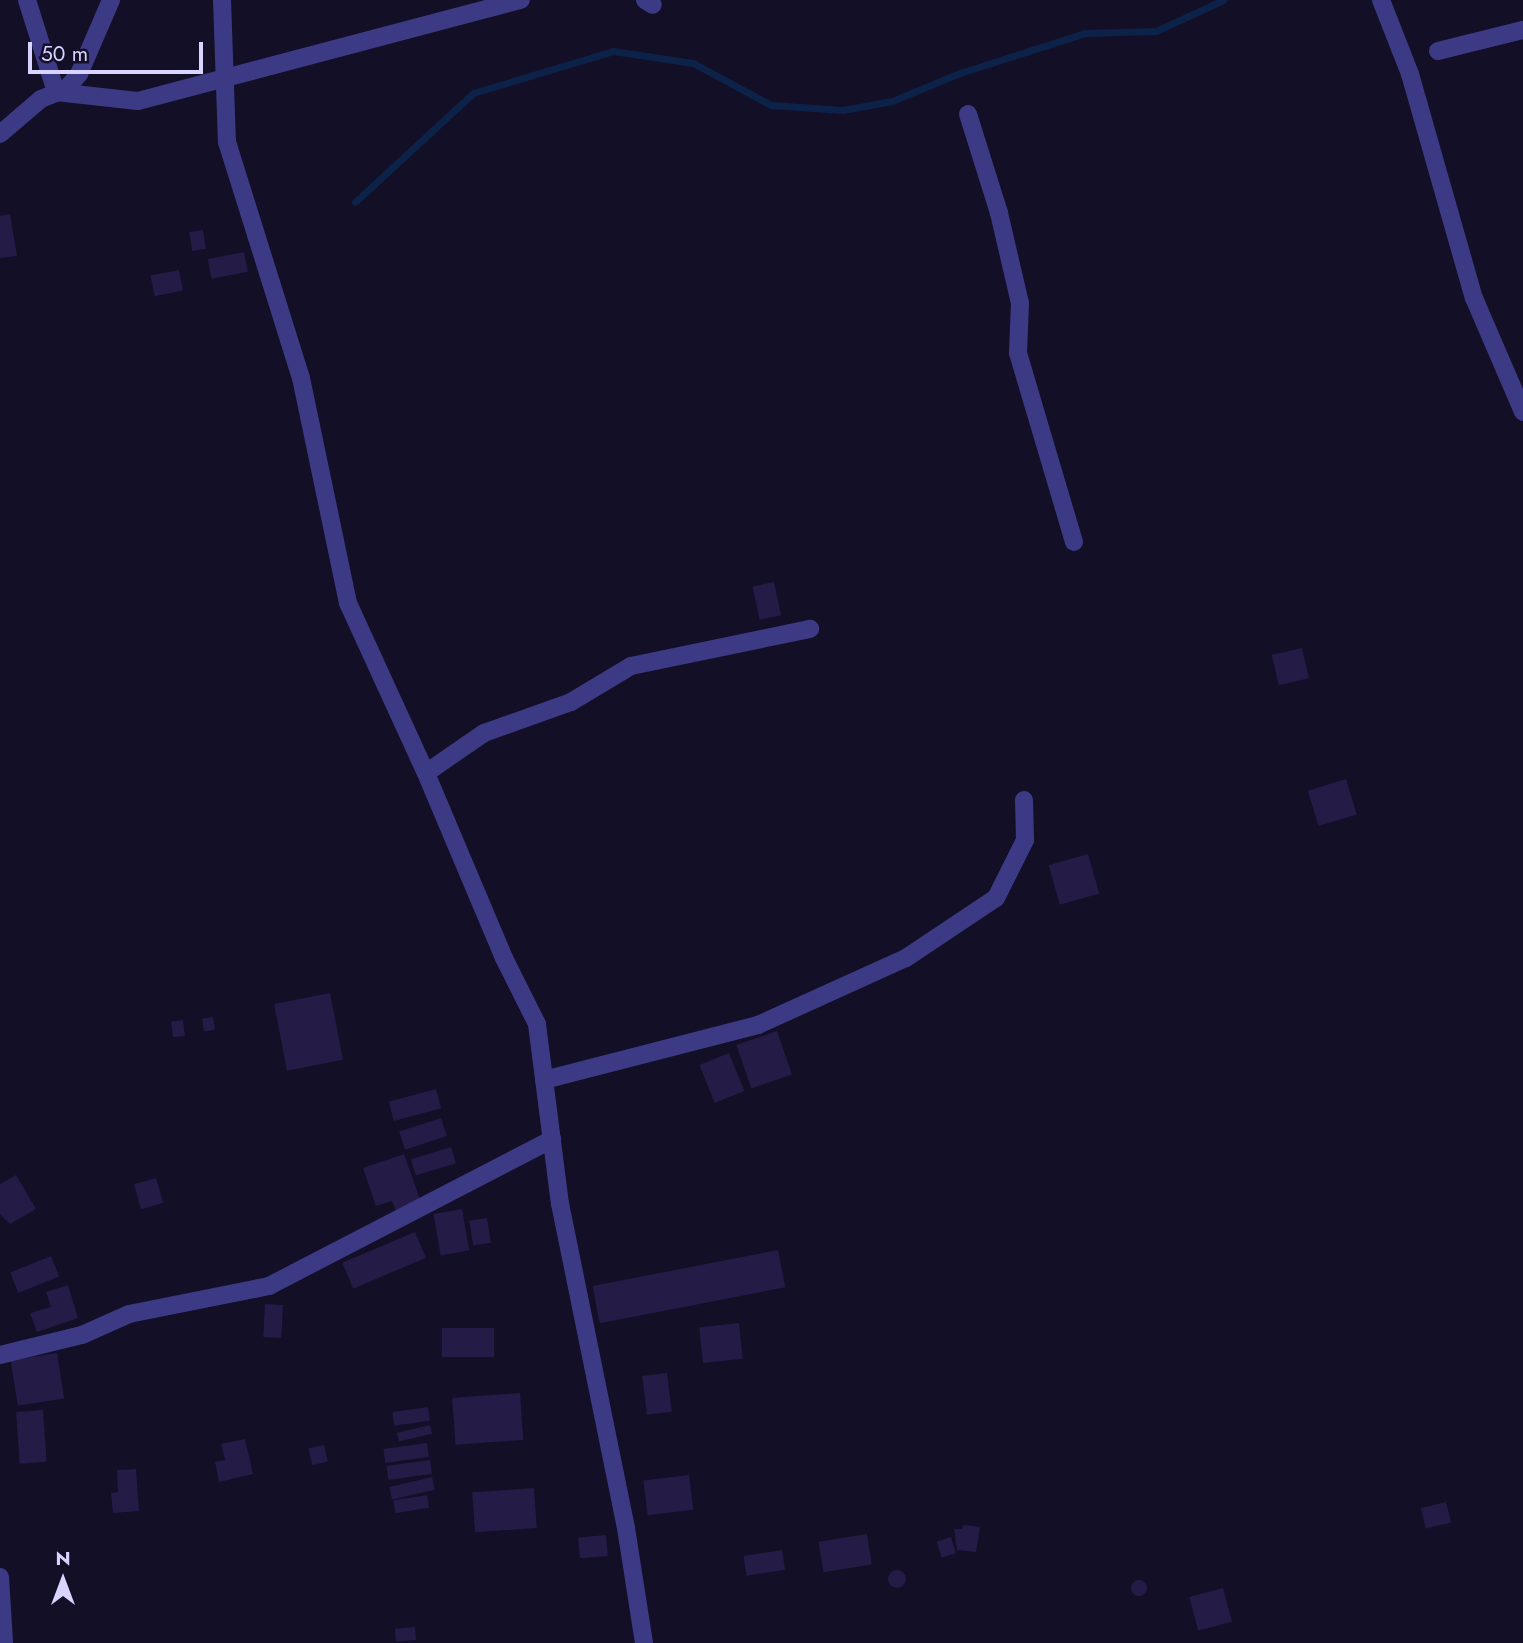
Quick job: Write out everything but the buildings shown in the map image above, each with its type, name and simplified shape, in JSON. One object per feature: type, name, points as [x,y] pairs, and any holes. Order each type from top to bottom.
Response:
[{"type":"street","points":[[27,0],[56,92]]},
{"type":"street","points":[[0,134],[41,99],[56,92],[79,74],[111,0]]},
{"type":"street","points":[[222,0],[222,82],[227,142],[301,378],[348,603],[426,773],[504,958],[537,1024],[560,1204],[626,1528],[644,1643]]},
{"type":"street","points":[[56,92],[138,101],[222,82],[520,0]]},
{"type":"street","points":[[1381,0],[1410,74],[1474,298],[1523,412]]},
{"type":"street","points":[[1438,51],[1523,30]]},
{"type":"street","points":[[968,114],[999,213],[1020,303],[1018,353],[1074,542]]},
{"type":"street","points":[[426,773],[484,733],[571,702],[631,666],[810,629]]},
{"type":"street","points":[[544,1080],[758,1025],[906,958],[996,898],[1025,840],[1024,800]]},
{"type":"street","points":[[0,1355],[82,1335],[129,1314],[269,1286],[552,1139]]},
{"type":"street","points":[[0,1577],[4,1643]]},
{"type":"waterway","points":[[355,202],[473,93],[613,51],[693,63],[771,105],[843,110],[892,101],[960,73],[1085,33],[1156,31],[1223,0]]}]
